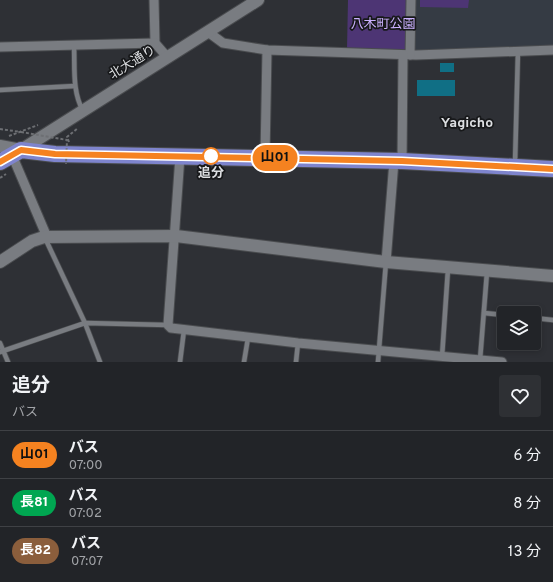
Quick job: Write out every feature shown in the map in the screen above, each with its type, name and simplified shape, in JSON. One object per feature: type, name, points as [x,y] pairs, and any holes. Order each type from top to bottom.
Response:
[{"type":"highway","points":[[7,154],[265,157],[398,161],[553,169]]},
{"type":"street","points":[[154,0],[155,43],[168,58]]},
{"type":"street","name":"北大通り","points":[[7,154],[83,111],[258,0]]},
{"type":"street","points":[[386,262],[398,161],[411,0]]},
{"type":"street","points":[[208,32],[223,43],[267,50],[406,55],[553,50]]},
{"type":"street","points":[[0,47],[155,43]]},
{"type":"street","points":[[265,157],[267,50]]},
{"type":"street","points":[[7,154],[45,237]]},
{"type":"street","points":[[180,156],[176,236],[168,326],[171,328],[248,338],[447,359],[496,362]]},
{"type":"street","points":[[0,262],[32,241],[45,237],[176,236],[386,262],[553,276]]},
{"type":"lane","points":[[74,46],[75,86],[78,101],[83,111]]},
{"type":"lane","points":[[514,167],[518,50]]},
{"type":"lane","points":[[0,90],[75,86]]},
{"type":"lane","points":[[45,237],[85,323],[100,362]]},
{"type":"lane","points":[[378,362],[386,262]]},
{"type":"lane","points":[[447,359],[448,267]]},
{"type":"lane","points":[[480,360],[487,270]]},
{"type":"lane","points":[[484,313],[497,314]]},
{"type":"lane","points":[[541,319],[553,320]]},
{"type":"lane","points":[[2,351],[85,323],[168,326]]},
{"type":"lane","points":[[180,362],[184,330]]},
{"type":"lane","points":[[244,362],[248,338]]},
{"type":"lane","points":[[0,343],[2,351],[8,362]]},
{"type":"lane","points":[[296,362],[298,343]]},
{"type":"path","points":[[66,164],[67,137],[79,127]]},
{"type":"path","points":[[0,178],[7,154],[21,132],[31,128]]},
{"type":"path","points":[[0,129],[67,140],[70,143]]},
{"type":"shaded area","points":[[414,0],[553,0],[553,45],[414,51]]},
{"type":"green space","name":"八木町公園","points":[[348,0],[411,0],[410,51],[347,49]]},
{"type":"green space","points":[[420,0],[469,0],[468,8],[420,7]]},
{"type":"water","points":[[440,63],[454,63],[454,72],[440,72]]},
{"type":"water","points":[[417,80],[455,80],[455,96],[417,96]]},
{"type":"bus line","name":"山01","points":[[0,162],[21,150],[55,154],[265,157],[402,161],[553,169]]},
{"type":"place","name":"追分","points":[[211,156]]},
{"type":"district","name":"Yagicho","points":[[467,123]]}]
